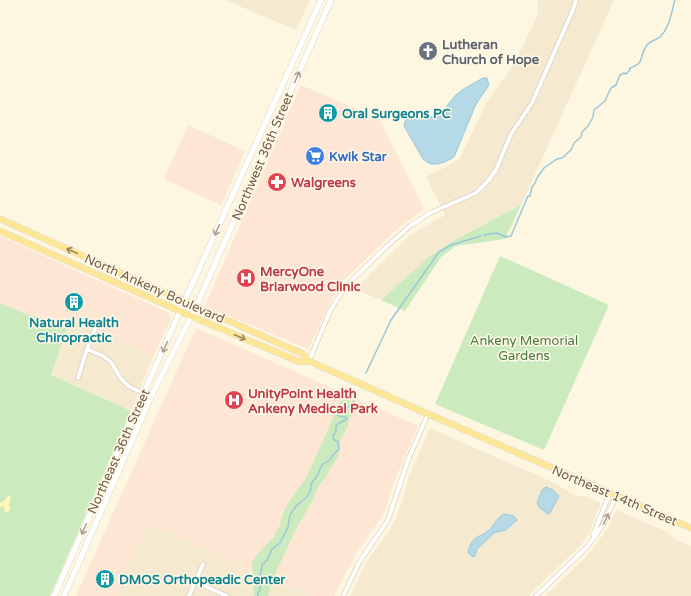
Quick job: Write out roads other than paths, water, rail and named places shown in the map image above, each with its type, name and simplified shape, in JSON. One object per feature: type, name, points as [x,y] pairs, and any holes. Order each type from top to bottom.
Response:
[{"type":"main road","name":"Northwest 36th Street","points":[[182,306],[321,0]]},
{"type":"main road","name":"Northwest 36th Street","points":[[194,311],[331,0]]},
{"type":"main road","name":"North Ankeny Boulevard","points":[[0,219],[300,362],[309,361]]},
{"type":"main road","name":"North Ankeny Boulevard","points":[[0,230],[194,311],[303,354],[309,361],[539,462]]},
{"type":"main road","name":"Northeast 36th Street","points":[[54,596],[182,306]]},
{"type":"main road","name":"Northeast 36th Street","points":[[64,596],[151,397],[194,311]]},
{"type":"main road","name":"Northeast 14th Street","points":[[539,462],[691,528]]},
{"type":"street","points":[[309,361],[330,311],[348,284],[410,226],[430,213],[476,193],[488,181],[496,170],[511,134],[532,103],[576,0]]},
{"type":"street","points":[[78,378],[86,349],[95,329]]},
{"type":"street","points":[[86,349],[107,358],[128,386],[151,397]]},
{"type":"street","points":[[343,596],[360,561],[388,520],[405,467],[428,414]]},
{"type":"street","points":[[592,539],[610,493]]},
{"type":"street","points":[[536,596],[581,553],[603,525],[616,496]]},
{"type":"street","points":[[189,596],[203,564]]},
{"type":"street","points":[[196,582],[227,596]]},
{"type":"water","points":[[483,78],[487,78],[489,85],[476,104],[454,157],[445,162],[430,164],[423,159],[404,126],[406,119],[413,113],[432,117],[437,116],[456,95]]},
{"type":"water","points":[[546,487],[553,490],[559,496],[548,514],[540,508],[537,503],[542,490]]},
{"type":"water","points":[[504,514],[514,516],[517,520],[506,530],[494,533],[477,549],[475,556],[473,557],[468,553],[474,539],[491,528],[498,518]]},
{"type":"waterway","points":[[484,235],[497,233],[506,237],[511,236],[537,178],[544,168],[557,159],[562,158],[571,150],[574,143],[581,137],[582,132],[588,126],[593,117],[594,110],[605,101],[611,88],[616,85],[620,75],[624,73],[626,74],[630,68],[639,63],[647,45],[660,37],[670,20],[675,0]]},
{"type":"waterway","points":[[366,373],[391,320],[439,252],[451,245],[481,236]]},
{"type":"waterway","points":[[258,596],[260,590],[262,565],[267,560],[272,549],[280,543],[288,527],[290,515],[297,505],[307,497],[311,489],[311,484],[322,465],[331,459],[339,449],[338,442],[333,439],[333,436],[336,431],[336,426],[347,419],[337,414],[345,410],[354,401]]},
{"type":"place","name":"Lutheran Church of Hope","points":[[428,51]]},
{"type":"place","name":"Oral Surgeons PC","points":[[328,113]]},
{"type":"place","name":"Kwik Star","points":[[315,156]]},
{"type":"place","name":"Walgreens","points":[[277,182]]},
{"type":"place","name":"MercyOne Briarwood Clinic","points":[[246,278]]},
{"type":"place","name":"Natural Health Chiropractic","points":[[74,302]]},
{"type":"place","name":"UnityPoint Health Ankeny Medical Park","points":[[234,400]]},
{"type":"place","name":"DMOS Orthopeadic Center","points":[[105,579]]},
{"type":"park label","name":"Ankeny Memorial Gardens","points":[[524,348]]}]
